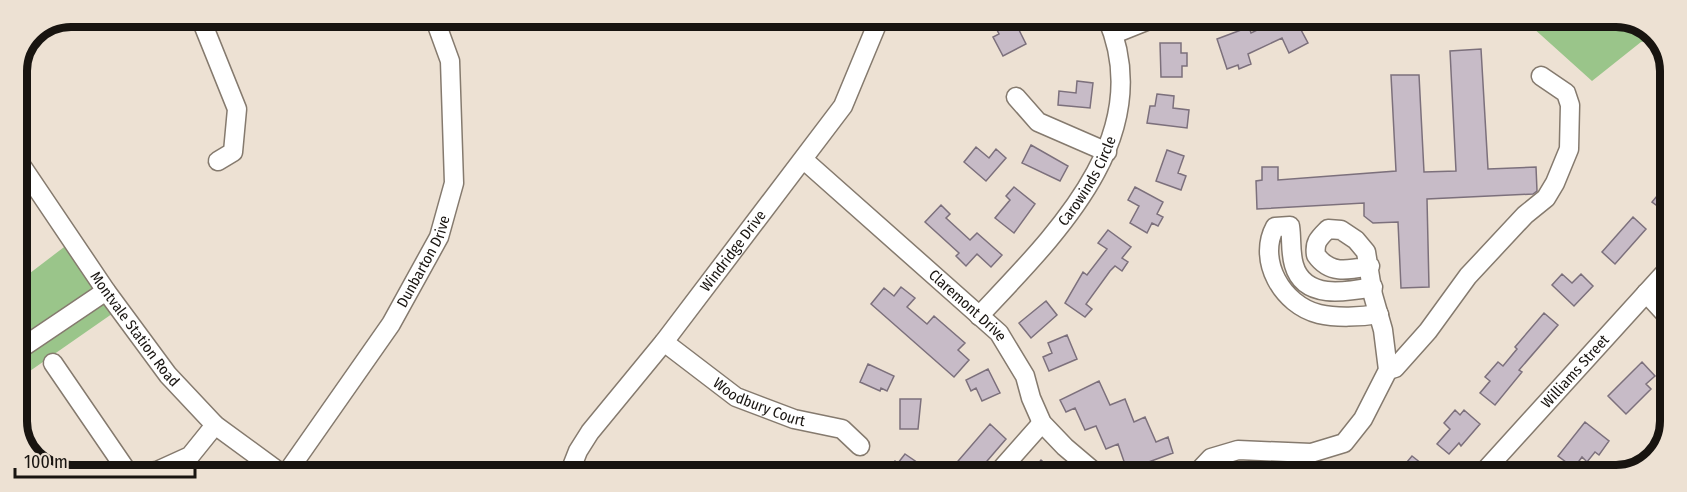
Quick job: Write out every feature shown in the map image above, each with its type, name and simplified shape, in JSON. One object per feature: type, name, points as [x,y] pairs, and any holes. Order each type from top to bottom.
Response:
[{"type":"street","points":[[204,27],[237,109],[233,152],[218,161]]},
{"type":"street","name":"Dunbarton Drive","points":[[290,465],[391,324],[439,237],[454,183],[450,60],[438,27]]},
{"type":"street","name":"Windridge Drive","points":[[573,465],[590,432],[664,342],[843,106],[876,27]]},
{"type":"street","name":"Carowinds Circle","points":[[980,316],[1041,250],[1074,208],[1107,152],[1117,122],[1121,89],[1111,27]]},
{"type":"street","points":[[1388,370],[1395,368],[1402,361],[1468,276],[1525,215],[1546,198],[1555,183],[1569,149],[1570,105],[1566,93],[1541,76]]},
{"type":"street","points":[[1016,97],[1038,122],[1107,152]]},
{"type":"street","name":"Claremont Drive","points":[[804,160],[999,333],[1025,376],[1042,423],[1086,465]]},
{"type":"street","name":"Montvale Station Road","points":[[27,174],[105,291],[168,375],[215,425],[271,465]]},
{"type":"street","points":[[1372,287],[1337,294],[1317,289],[1298,275],[1294,267],[1290,226],[1275,227],[1268,240],[1268,256],[1276,280],[1292,300],[1318,314],[1379,314]]},
{"type":"street","points":[[1204,465],[1211,458],[1238,450],[1311,453],[1344,443],[1363,419],[1388,370],[1370,266]]},
{"type":"street","name":"Williams Street","points":[[1490,465],[1660,278]]},
{"type":"street","points":[[27,344],[105,291]]},
{"type":"street","points":[[1646,293],[1660,308]]},
{"type":"street","name":"Woodbury Court","points":[[664,342],[736,397],[794,419],[842,429],[860,446]]},
{"type":"street","points":[[53,363],[123,465]]},
{"type":"street","points":[[1005,465],[1042,423]]},
{"type":"street","points":[[170,465],[190,456],[215,425]]},
{"type":"green space","points":[[1532,27],[1628,28],[1641,34],[1648,41],[1641,42],[1592,81]]},
{"type":"green space","points":[[72,241],[119,309],[27,373],[27,275]]},
{"type":"building","points":[[996,27],[1018,27],[1026,44],[1003,56],[993,37],[999,34]]},
{"type":"building","points":[[1249,27],[1251,33],[1264,27],[1300,27],[1308,43],[1289,53],[1282,38],[1248,54],[1251,64],[1239,69],[1238,65],[1227,69],[1217,39]]},
{"type":"building","points":[[1160,43],[1181,43],[1181,53],[1187,53],[1187,66],[1182,66],[1182,77],[1161,77]]},
{"type":"building","points":[[1481,49],[1488,169],[1536,167],[1537,191],[1533,194],[1427,199],[1429,287],[1401,288],[1398,222],[1373,223],[1364,216],[1364,203],[1257,209],[1256,181],[1262,180],[1262,167],[1278,167],[1278,180],[1396,171],[1391,75],[1419,75],[1424,172],[1456,171],[1450,51]]},
{"type":"building","points":[[1077,81],[1093,83],[1090,108],[1058,105],[1059,91],[1076,93]]},
{"type":"building","points":[[1157,94],[1174,96],[1173,108],[1189,110],[1187,128],[1147,123],[1150,106],[1155,106]]},
{"type":"building","points":[[1031,145],[1068,166],[1060,181],[1022,163]]},
{"type":"building","points":[[976,147],[989,158],[996,149],[1006,158],[986,181],[964,162]]},
{"type":"building","points":[[1167,150],[1184,156],[1178,173],[1186,176],[1181,190],[1156,181]]},
{"type":"building","points":[[1014,187],[1035,204],[1014,233],[995,218],[1010,200],[1006,196]]},
{"type":"building","points":[[1135,187],[1163,202],[1157,214],[1163,217],[1158,226],[1152,223],[1147,233],[1130,223],[1139,206],[1128,200]]},
{"type":"building","points":[[1660,192],[1660,208],[1652,202]]},
{"type":"building","points":[[941,205],[950,214],[946,218],[970,240],[977,233],[1002,255],[991,267],[977,254],[966,266],[956,256],[959,253],[925,222]]},
{"type":"building","points":[[1633,217],[1646,229],[1615,264],[1602,252]]},
{"type":"building","points":[[1108,230],[1131,247],[1122,258],[1128,262],[1122,271],[1115,266],[1110,271],[1086,304],[1092,309],[1085,317],[1065,303],[1083,272],[1087,275],[1107,249],[1098,243]]},
{"type":"building","points":[[1562,274],[1572,283],[1581,274],[1593,286],[1574,306],[1552,285]]},
{"type":"building","points":[[901,287],[915,298],[907,307],[927,324],[934,316],[965,343],[958,350],[969,360],[954,377],[871,304],[884,288],[894,296]]},
{"type":"building","points":[[1046,301],[1057,315],[1031,338],[1019,323]]},
{"type":"building","points":[[1544,313],[1558,325],[1519,370],[1522,372],[1495,405],[1480,393],[1490,381],[1485,377],[1498,362],[1503,366],[1517,349],[1515,347]]},
{"type":"building","points":[[1067,335],[1077,359],[1049,371],[1043,357],[1052,353],[1048,343]]},
{"type":"building","points":[[1642,362],[1655,376],[1646,384],[1651,389],[1626,414],[1608,396]]},
{"type":"building","points":[[868,364],[894,376],[887,391],[881,388],[880,391],[860,382]]},
{"type":"building","points":[[988,369],[1000,393],[982,401],[976,388],[971,391],[966,380]]},
{"type":"building","points":[[1099,381],[1110,405],[1125,399],[1134,422],[1145,417],[1156,442],[1168,437],[1173,453],[1141,465],[1125,465],[1118,444],[1106,449],[1096,426],[1085,430],[1075,408],[1066,412],[1060,400]]},
{"type":"building","points":[[900,399],[921,399],[918,429],[900,429]]},
{"type":"building","points":[[1455,410],[1460,415],[1464,410],[1480,424],[1461,446],[1459,443],[1449,454],[1437,444],[1450,429],[1444,423]]},
{"type":"building","points":[[1585,422],[1609,441],[1599,455],[1595,452],[1587,462],[1582,457],[1576,465],[1570,465],[1558,456]]},
{"type":"building","points":[[990,424],[1006,439],[984,465],[955,465]]},
{"type":"building","points":[[905,454],[918,463],[916,465],[892,465],[895,461],[898,463]]},
{"type":"building","points":[[1412,456],[1423,465],[1404,465]]},
{"type":"building","points":[[1041,460],[1047,465],[1037,465]]}]
